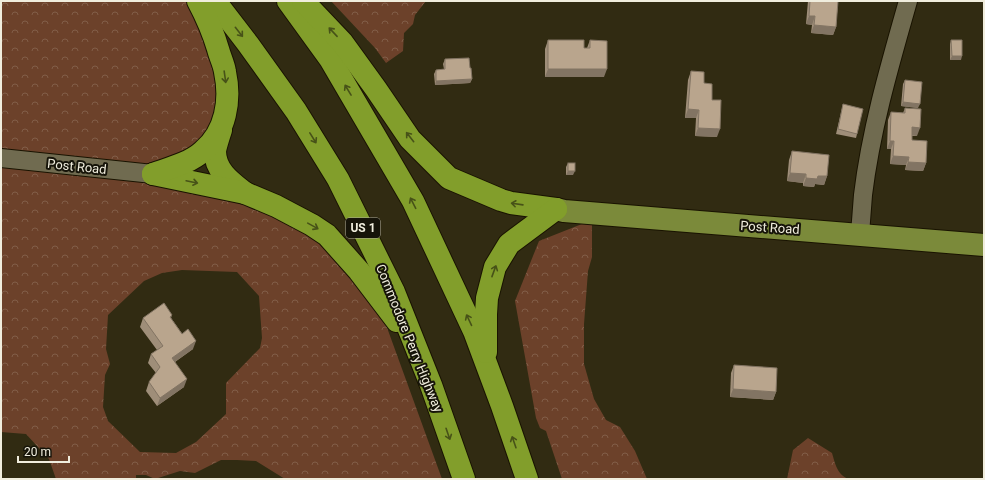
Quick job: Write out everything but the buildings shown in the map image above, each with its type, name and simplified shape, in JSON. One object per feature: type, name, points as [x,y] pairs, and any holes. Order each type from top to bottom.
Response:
[{"type":"highway","points":[[198,1],[215,40],[225,73],[228,93],[226,113],[215,151],[219,168],[226,178],[245,193]]},
{"type":"highway","name":"Commodore Perry Highway","points":[[214,1],[248,44],[296,111],[338,179],[394,292],[431,385],[464,479]]},
{"type":"highway","points":[[288,1],[330,59],[413,201],[474,331],[527,479]]},
{"type":"highway","points":[[303,1],[342,42],[410,139],[449,178],[511,203],[556,209]]},
{"type":"highway","points":[[153,174],[188,160],[202,152],[221,129]]},
{"type":"highway","points":[[153,174],[245,193],[276,206],[327,235],[392,312],[418,354]]},
{"type":"highway","points":[[487,365],[486,314],[492,275],[495,267],[509,244],[556,209]]},
{"type":"main road","name":"Post Road","points":[[556,209],[564,211],[984,245]]},
{"type":"street","points":[[860,234],[863,194],[873,136],[893,54],[908,1]]},
{"type":"street","name":"Post Road","points":[[1,158],[153,174]]},
{"type":"green space","points":[[1,1],[199,1],[226,119],[166,171],[249,192],[369,278],[442,479],[285,479],[256,461],[221,460],[195,473],[180,471],[155,479],[146,475],[136,475],[136,479],[56,479],[49,459],[26,434],[1,432]],"holes":[[[182,270],[237,272],[259,296],[262,338],[260,348],[226,383],[226,414],[196,442],[176,453],[140,452],[108,421],[103,407],[105,375],[110,364],[106,349],[108,315],[144,281],[162,273]]]},
{"type":"green space","points":[[331,1],[426,1],[415,15],[413,24],[404,33],[403,51],[386,63],[375,48]]},
{"type":"green space","points":[[592,220],[592,257],[588,271],[584,324],[584,364],[594,399],[606,420],[620,427],[635,451],[647,479],[562,479],[546,431],[540,428],[536,418],[515,301],[539,241]]},
{"type":"green space","points":[[808,438],[832,453],[839,472],[849,479],[787,479],[793,450]]}]
